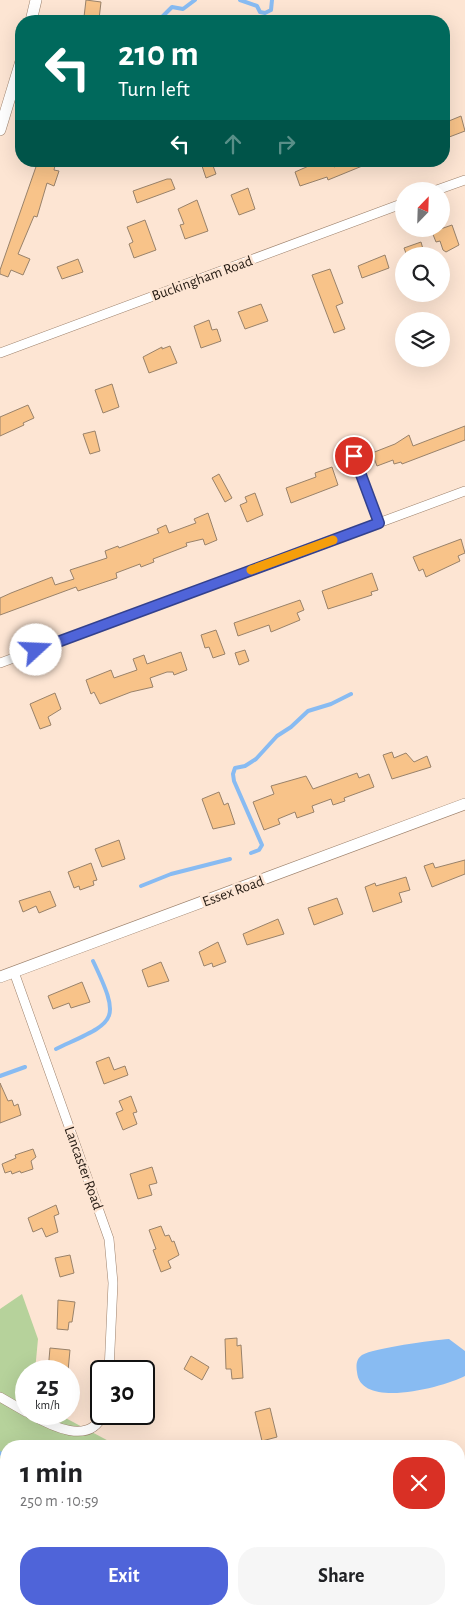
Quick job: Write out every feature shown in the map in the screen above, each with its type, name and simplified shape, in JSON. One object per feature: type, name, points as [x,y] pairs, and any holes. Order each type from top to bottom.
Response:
[{"type":"street","points":[[32,15],[36,0]]},
{"type":"street","points":[[0,130],[15,81]]},
{"type":"street","points":[[450,185],[465,180]]},
{"type":"street","name":"Buckingham Road","points":[[0,353],[395,206]]},
{"type":"street","points":[[0,663],[465,491]]},
{"type":"street","name":"Essex Road","points":[[0,977],[465,804]]},
{"type":"street","name":"Lancaster Road","points":[[14,972],[109,1239],[113,1283],[110,1360]]},
{"type":"street","points":[[0,1397],[15,1406]]},
{"type":"street","points":[[52,1425],[60,1429],[84,1431],[95,1425]]},
{"type":"lane","points":[[354,456],[379,523]]},
{"type":"green space","points":[[22,1294],[38,1339],[36,1360],[15,1360],[15,1425],[79,1425],[107,1440],[0,1440],[0,1309]]},
{"type":"water","points":[[449,1339],[465,1351],[465,1376],[422,1390],[404,1392],[387,1393],[372,1390],[362,1384],[357,1367],[362,1355],[391,1347]]},
{"type":"building","points":[[86,0],[101,2],[99,15],[84,15]]},
{"type":"building","points":[[461,116],[465,131],[450,137],[450,121]]},
{"type":"building","points":[[36,167],[55,167],[54,170],[59,171],[54,186],[47,183],[37,217],[34,216],[18,254],[30,259],[23,275],[11,270],[8,277],[0,274]]},
{"type":"building","points":[[202,167],[213,167],[216,174],[206,178]]},
{"type":"building","points":[[306,167],[360,167],[328,180],[327,177],[300,186],[295,172]]},
{"type":"building","points":[[171,179],[175,189],[137,203],[133,191]]},
{"type":"building","points":[[248,188],[255,209],[239,215],[231,195]]},
{"type":"building","points":[[197,200],[208,231],[185,239],[180,225],[184,224],[178,209]]},
{"type":"building","points":[[145,220],[156,250],[134,258],[129,244],[133,242],[127,227]]},
{"type":"building","points":[[452,225],[459,245],[450,250],[450,247],[442,247],[440,241],[436,242],[434,238],[450,238],[450,226]]},
{"type":"building","points":[[421,242],[422,247],[407,247]]},
{"type":"building","points":[[385,255],[389,268],[362,278],[358,266]]},
{"type":"building","points":[[78,259],[83,272],[62,279],[57,267]]},
{"type":"building","points":[[330,269],[343,303],[336,306],[345,329],[334,333],[312,275]]},
{"type":"building","points":[[261,304],[268,321],[245,329],[238,312]]},
{"type":"building","points":[[209,320],[212,330],[217,329],[221,341],[201,348],[194,326]]},
{"type":"building","points":[[170,346],[177,363],[149,373],[143,357],[162,347],[162,349]]},
{"type":"building","points":[[112,384],[119,407],[103,413],[95,390]]},
{"type":"building","points":[[28,405],[34,418],[23,423],[24,425],[0,436],[0,417]]},
{"type":"building","points":[[465,426],[465,440],[402,464],[401,462],[394,464],[393,460],[377,466],[372,453],[395,444],[409,435],[413,446]]},
{"type":"building","points":[[95,431],[100,451],[90,454],[83,434]]},
{"type":"building","points":[[332,467],[338,485],[291,503],[286,488],[316,477],[315,473]]},
{"type":"building","points":[[219,474],[232,498],[225,502],[212,478]]},
{"type":"building","points":[[255,493],[263,515],[247,522],[240,505],[247,502],[245,497]]},
{"type":"building","points":[[208,513],[217,540],[205,545],[203,539],[186,543],[187,546],[153,559],[154,562],[141,567],[140,564],[116,573],[117,578],[78,591],[76,587],[0,615],[0,598],[52,577],[55,585],[74,579],[70,570],[107,558],[105,551],[118,546],[119,548],[159,533],[157,529],[166,525],[169,533],[196,523],[194,519]]},
{"type":"building","points":[[461,539],[465,553],[458,556],[460,561],[426,577],[423,569],[419,571],[413,557]]},
{"type":"building","points":[[372,573],[378,590],[371,592],[372,595],[328,609],[322,591]]},
{"type":"building","points":[[300,600],[304,610],[297,613],[300,620],[271,632],[269,625],[238,636],[234,623]]},
{"type":"building","points":[[216,630],[225,654],[213,658],[209,647],[205,648],[201,635]]},
{"type":"building","points":[[245,650],[249,661],[239,665],[235,653]]},
{"type":"building","points":[[181,652],[187,670],[174,675],[173,672],[167,672],[150,678],[153,687],[131,692],[100,704],[94,692],[91,694],[86,680],[111,670],[114,678],[137,670],[133,659],[144,655],[147,664]]},
{"type":"building","points":[[55,693],[61,709],[48,717],[51,725],[40,729],[30,704]]},
{"type":"building","points":[[392,752],[394,758],[406,753],[414,762],[427,756],[431,767],[392,779],[383,755]]},
{"type":"building","points":[[357,773],[359,778],[369,774],[374,787],[344,798],[345,801],[333,805],[331,799],[312,806],[314,812],[297,818],[295,812],[278,819],[280,824],[264,830],[253,802],[274,794],[271,786],[306,776],[313,789]]},
{"type":"building","points":[[219,792],[224,805],[228,803],[235,824],[213,829],[202,799]]},
{"type":"building","points":[[119,840],[125,859],[102,867],[95,849]]},
{"type":"building","points":[[465,860],[465,874],[432,887],[424,866],[433,863],[435,868]]},
{"type":"building","points":[[91,863],[97,880],[93,881],[94,885],[80,890],[79,886],[74,888],[68,872]]},
{"type":"building","points":[[406,877],[410,890],[399,893],[402,902],[373,912],[365,887],[375,883],[376,886]]},
{"type":"building","points":[[50,891],[56,906],[39,913],[36,906],[23,912],[19,901]]},
{"type":"building","points":[[337,898],[343,914],[314,925],[308,908]]},
{"type":"building","points":[[278,919],[284,934],[247,945],[243,934]]},
{"type":"building","points":[[218,942],[226,962],[213,967],[212,963],[204,966],[199,952]]},
{"type":"building","points":[[161,962],[169,981],[148,987],[142,970]]},
{"type":"building","points":[[82,982],[90,1002],[71,1008],[69,1003],[53,1009],[48,996]]},
{"type":"building","points":[[109,1057],[114,1070],[125,1066],[128,1075],[104,1084],[96,1062]]},
{"type":"building","points":[[0,1083],[8,1101],[12,1100],[14,1106],[18,1104],[21,1115],[0,1123]]},
{"type":"building","points":[[131,1096],[137,1112],[133,1113],[137,1124],[123,1130],[116,1113],[123,1110],[119,1101]]},
{"type":"building","points":[[33,1149],[36,1157],[31,1161],[33,1169],[21,1173],[20,1171],[12,1174],[11,1171],[5,1173],[2,1164],[16,1158],[15,1155]]},
{"type":"building","points":[[152,1167],[157,1183],[149,1185],[152,1195],[138,1199],[130,1174]]},
{"type":"building","points":[[56,1205],[59,1214],[54,1216],[58,1232],[46,1237],[42,1228],[33,1232],[28,1218]]},
{"type":"building","points":[[161,1226],[165,1236],[169,1235],[172,1242],[174,1241],[179,1255],[168,1261],[171,1268],[161,1272],[153,1250],[156,1249],[149,1230]]},
{"type":"building","points":[[70,1255],[74,1273],[60,1277],[55,1258]]},
{"type":"building","points":[[58,1300],[75,1302],[72,1322],[69,1322],[68,1330],[57,1329]]},
{"type":"building","points":[[237,1338],[237,1346],[241,1345],[243,1378],[232,1379],[231,1369],[226,1369],[225,1339]]},
{"type":"building","points":[[50,1348],[70,1350],[69,1360],[49,1360]]},
{"type":"building","points":[[191,1356],[209,1367],[202,1380],[184,1369]]},
{"type":"building","points":[[270,1408],[277,1437],[262,1440],[255,1412]]},
{"type":"waterway","points":[[164,15],[172,7],[183,9],[195,0]]},
{"type":"waterway","points":[[240,0],[257,6],[260,12],[265,13],[271,10],[272,0]]},
{"type":"waterway","points":[[251,853],[259,850],[262,845],[234,781],[233,774],[235,768],[245,766],[256,759],[277,736],[291,727],[308,711],[331,704],[351,694]]},
{"type":"waterway","points":[[141,886],[171,874],[230,859]]},
{"type":"waterway","points":[[56,1049],[91,1032],[102,1025],[108,1018],[110,1009],[108,997],[93,961]]},
{"type":"waterway","points":[[0,1076],[25,1067]]},
{"type":"slow traffic","points":[[251,570],[333,540]]},
{"type":"route","points":[[36,650],[379,523],[354,456]]}]
